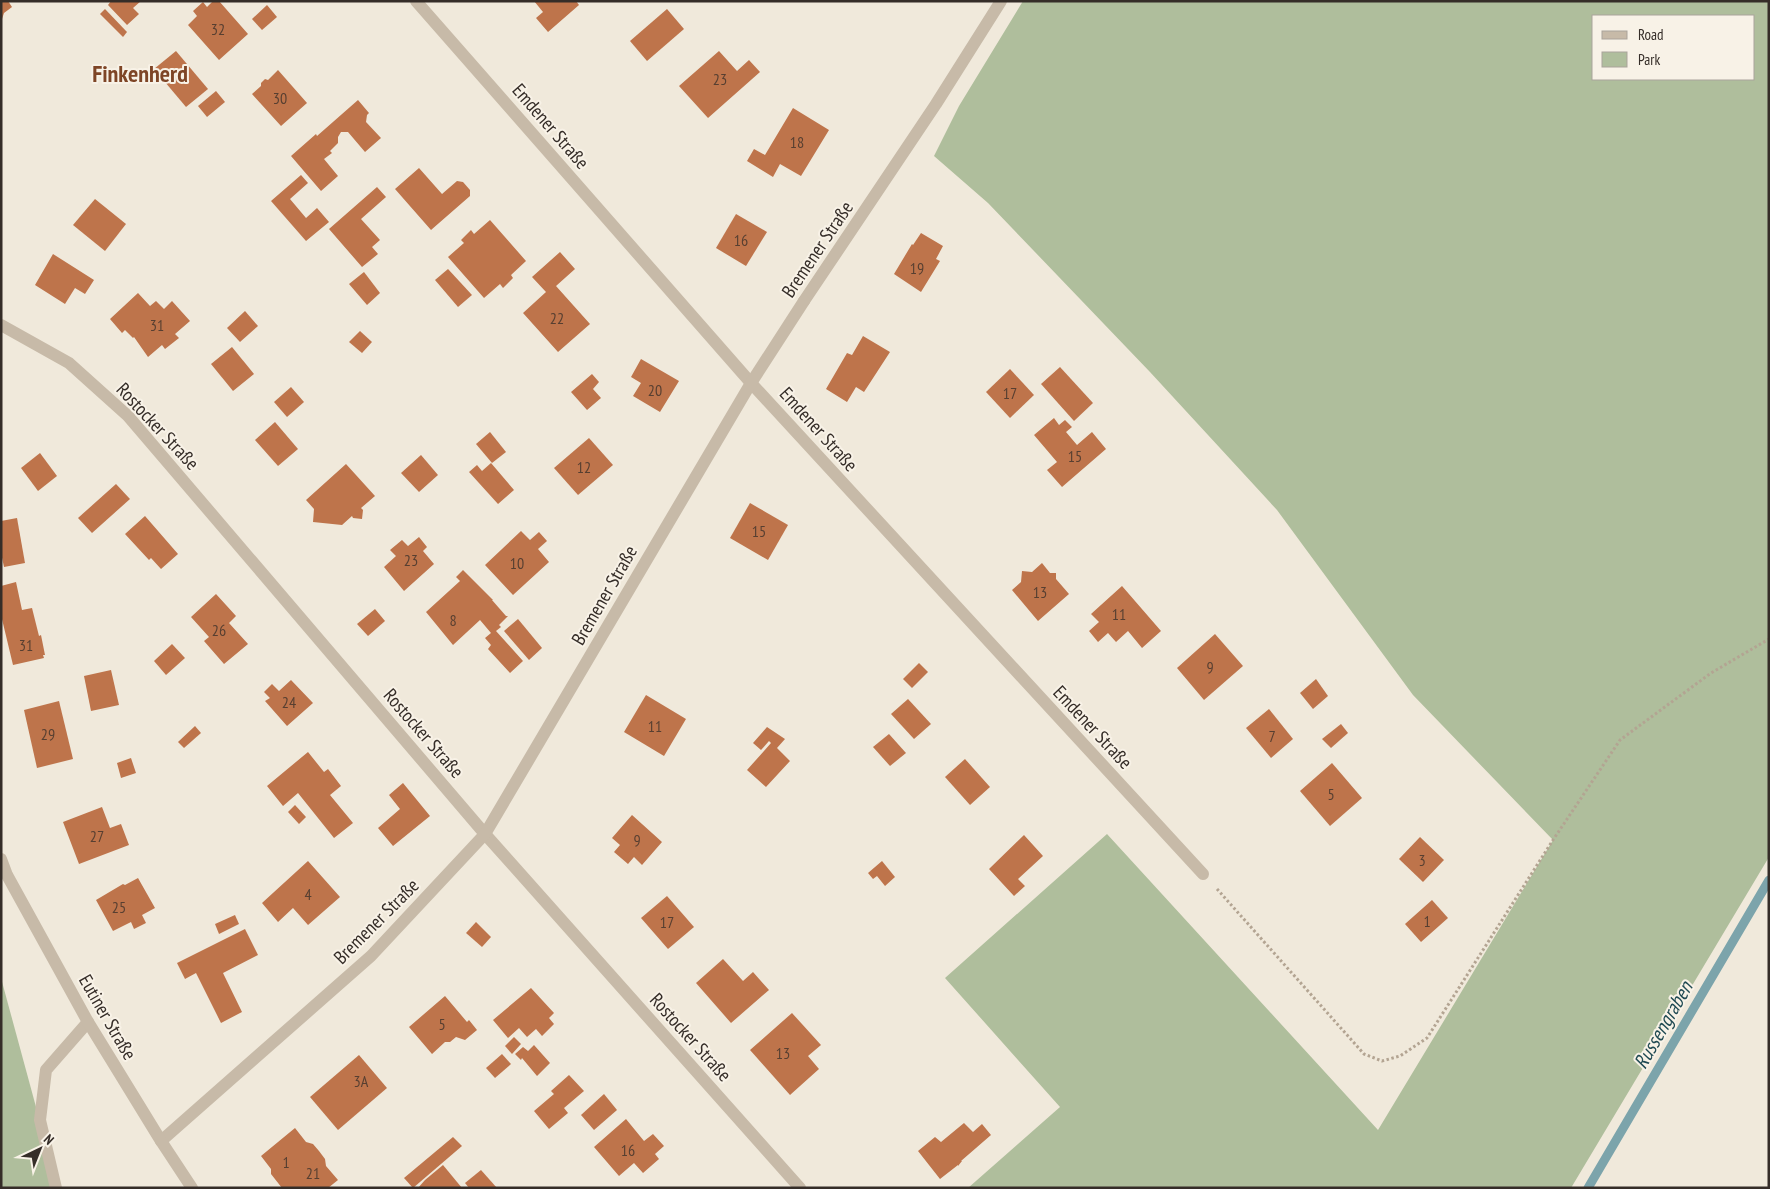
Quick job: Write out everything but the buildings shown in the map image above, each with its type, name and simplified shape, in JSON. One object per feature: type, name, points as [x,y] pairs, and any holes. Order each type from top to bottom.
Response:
[{"type":"street","name":"Emdener Straße","points":[[416,1],[751,383],[1203,874]]},
{"type":"street","name":"Bremener Straße","points":[[161,1141],[371,956],[486,834],[751,383],[1001,1]]},
{"type":"street","name":"Rostocker Straße","points":[[1,325],[69,363],[128,416],[486,834],[800,1188]]},
{"type":"street","name":"Eutiner Straße","points":[[1,859],[7,875],[88,1022],[192,1188]]},
{"type":"street","points":[[56,1188],[40,1120],[46,1070],[88,1022]]},
{"type":"path","points":[[1203,874],[1364,1054],[1382,1061],[1400,1056],[1427,1038],[1553,840],[1620,740],[1711,673],[1769,639]]},
{"type":"green space","points":[[1023,1],[1769,1],[1769,857],[1571,1188],[968,1188],[1060,1107],[945,978],[1107,834],[1378,1130],[1553,840],[1413,695],[1277,510],[1150,372],[988,203],[934,156],[959,106]]},
{"type":"green space","points":[[1,978],[58,1188],[1,1188]]},
{"type":"waterway","name":"Russengraben","points":[[1588,1188],[1769,880]]},
{"type":"district","name":"Finkenherd","points":[[140,74]]}]
